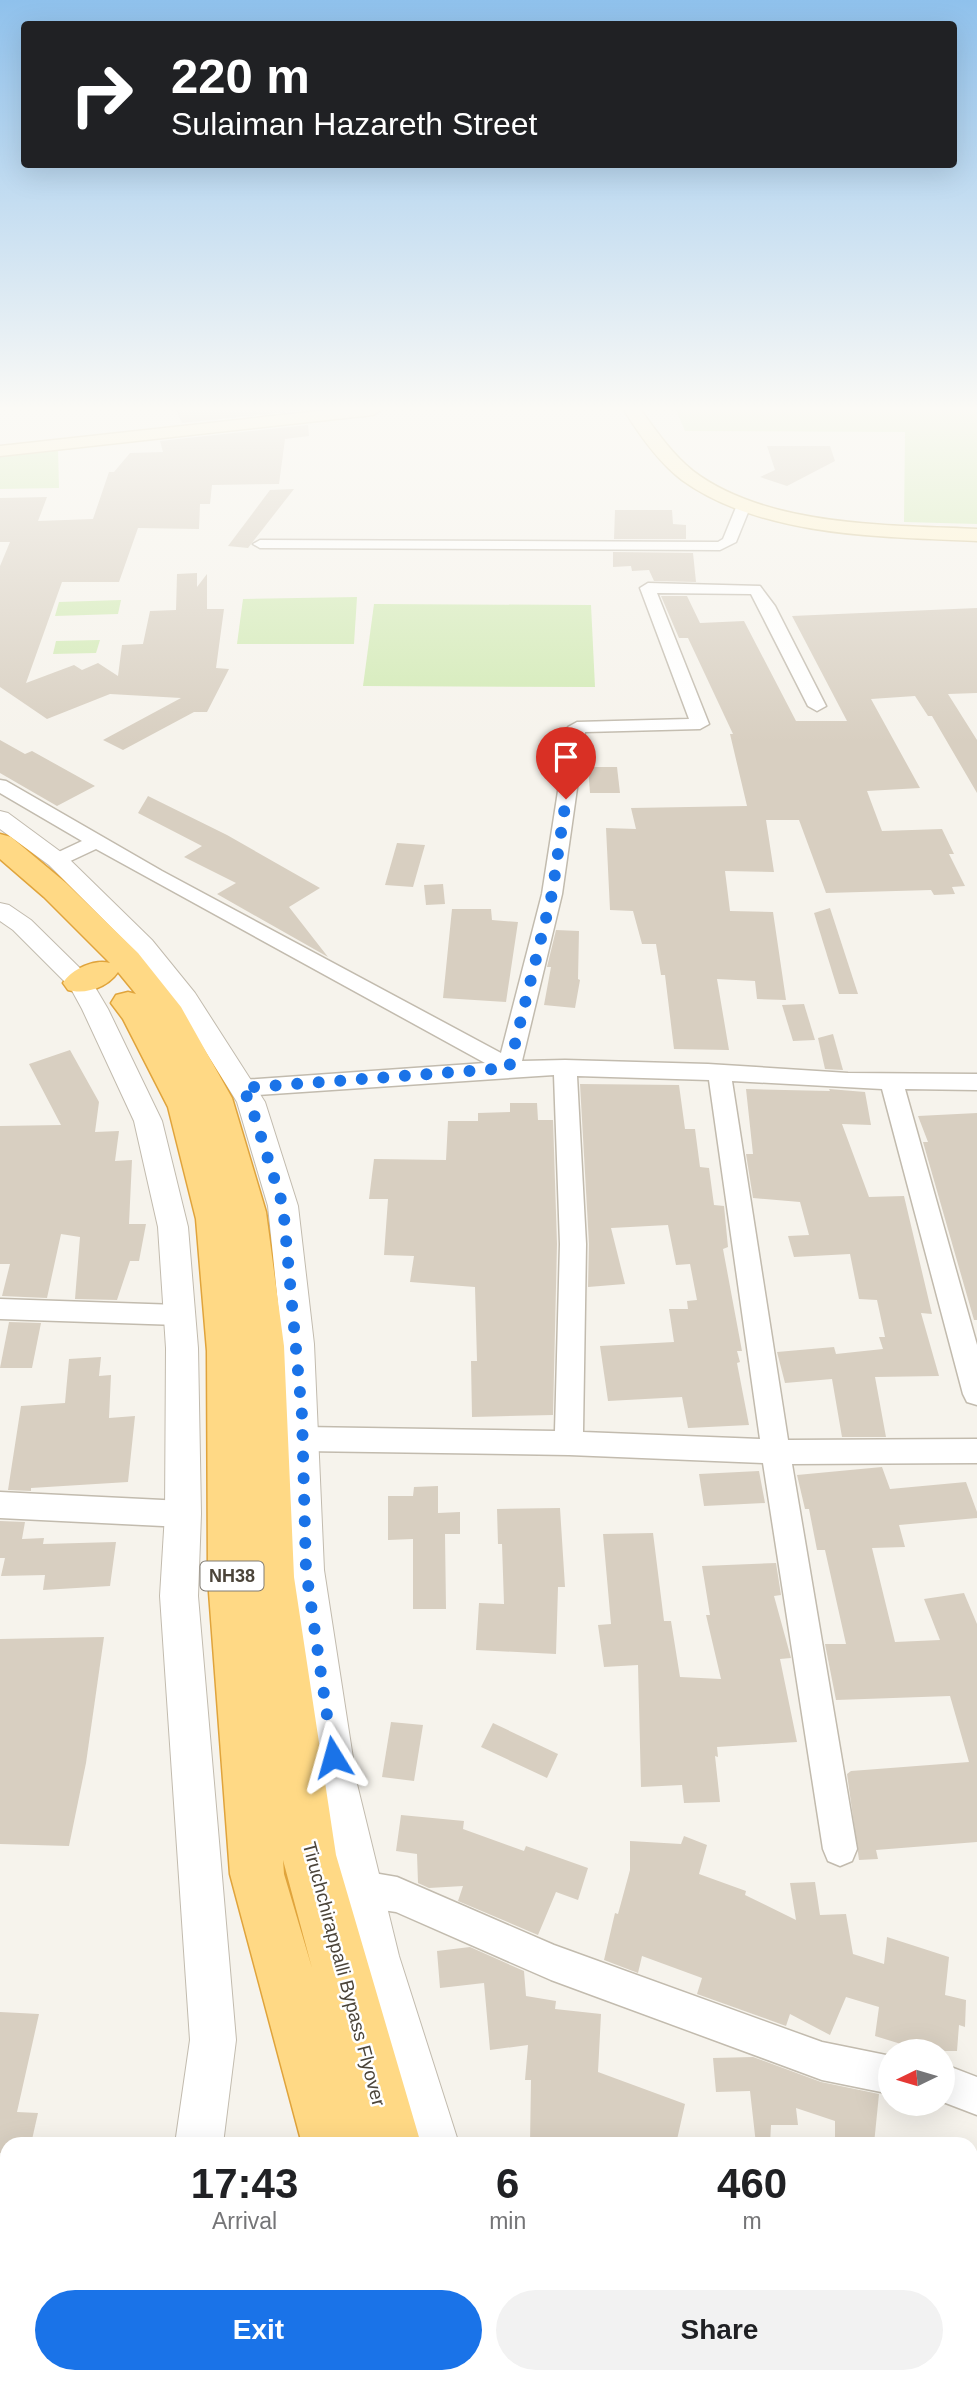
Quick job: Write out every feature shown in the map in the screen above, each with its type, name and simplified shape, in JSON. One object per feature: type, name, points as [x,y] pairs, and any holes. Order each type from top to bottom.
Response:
[{"type":"highway","name":"Tiruchchirappalli Bypass Flyover","points":[[0,843],[55,890],[151,1010],[214,1098],[247,1212],[263,1346],[270,1577],[309,1855],[388,2137]]},
{"type":"highway","name":"Tiruchchirappalli Bypass Flyover","points":[[0,877],[35,901],[115,967]]},
{"type":"highway","name":"NH38","points":[[151,1010],[186,1107],[216,1219],[228,1351],[232,1579],[257,1874],[331,2137]]},
{"type":"main road","points":[[819,521],[977,535]]},
{"type":"street","points":[[260,544],[720,546],[729,542],[737,521]]},
{"type":"street","points":[[509,1068],[552,894],[577,727],[700,724],[648,589],[755,589],[767,606],[817,706]]},
{"type":"street","points":[[0,785],[96,841],[509,1068]]},
{"type":"street","points":[[0,818],[57,860],[115,967],[173,1227],[182,1348],[183,1514],[179,1596],[220,2137]]},
{"type":"street","points":[[57,860],[96,841]]},
{"type":"street","points":[[0,910],[22,925],[186,999],[250,1102],[283,1206],[298,1344],[306,1570],[337,1784],[377,1956],[433,2137]]},
{"type":"street","points":[[565,1067],[573,1244],[569,1443]]},
{"type":"street","points":[[242,1088],[509,1068],[565,1067],[891,1081],[977,1082]]},
{"type":"street","points":[[719,1073],[840,1849]]},
{"type":"street","points":[[891,1081],[977,1394]]},
{"type":"street","points":[[0,1309],[178,1315]]},
{"type":"street","points":[[303,1439],[569,1443],[776,1452],[977,1451]]},
{"type":"street","points":[[0,1505],[183,1514]]},
{"type":"street","points":[[362,1889],[397,1895],[551,1962],[798,2053],[822,2061],[878,2072]]},
{"type":"street","points":[[200,2137],[213,2040]]},
{"type":"street","points":[[956,2089],[977,2096]]},
{"type":"green space","points":[[977,521],[977,524],[904,522]]},
{"type":"green space","points":[[357,597],[354,644],[237,644],[243,599]]},
{"type":"green space","points":[[121,600],[118,614],[55,616],[59,602]]},
{"type":"green space","points":[[374,604],[591,605],[595,687],[363,686]]},
{"type":"green space","points":[[100,640],[96,653],[53,654],[56,641]]},
{"type":"building","points":[[0,521],[199,521],[199,529],[138,528],[119,582],[62,582],[26,683],[74,665],[82,670],[98,663],[118,676],[122,645],[143,644],[150,611],[176,610],[177,574],[197,573],[197,587],[207,574],[207,609],[224,609],[216,668],[229,669],[207,712],[194,712],[123,750],[103,740],[181,698],[110,694],[47,719],[0,687],[0,566],[10,542],[0,542]]},
{"type":"building","points":[[247,521],[269,521],[248,548],[228,546]]},
{"type":"building","points":[[615,521],[673,521],[673,524],[686,525],[686,539],[614,539]]},
{"type":"building","points":[[613,552],[693,553],[696,582],[654,581],[649,570],[632,571],[631,566],[613,567]]},
{"type":"building","points":[[661,596],[687,596],[700,623],[744,621],[796,721],[847,721],[792,616],[977,608],[977,693],[948,694],[977,740],[977,793],[932,716],[928,716],[915,696],[871,699],[920,788],[867,791],[882,831],[942,829],[954,854],[949,854],[965,886],[952,887],[955,894],[934,895],[931,890],[826,893],[799,820],[766,820],[774,872],[725,871],[730,911],[773,912],[786,1000],[757,999],[755,981],[717,979],[729,1050],[674,1049],[665,975],[661,975],[656,944],[642,944],[633,911],[610,910],[606,828],[636,829],[631,808],[747,806],[730,734],[733,734],[688,638],[679,638]]},
{"type":"building","points":[[0,740],[25,754],[32,751],[95,786],[57,806],[0,773]]},
{"type":"building","points":[[588,767],[617,767],[620,793],[590,793]]},
{"type":"building","points":[[148,796],[227,835],[320,888],[289,907],[328,957],[217,894],[236,883],[184,857],[202,846],[138,813]]},
{"type":"building","points":[[397,843],[425,845],[413,887],[385,885]]},
{"type":"building","points":[[443,884],[445,904],[426,905],[424,885]]},
{"type":"building","points":[[830,908],[858,994],[839,994],[814,913]]},
{"type":"building","points":[[452,909],[491,909],[492,920],[518,922],[506,1002],[443,998]]},
{"type":"building","points":[[556,930],[579,931],[580,980],[575,1008],[544,1005],[551,967],[547,967]]},
{"type":"building","points":[[804,1004],[815,1040],[793,1041],[782,1005]]},
{"type":"building","points":[[833,1034],[843,1070],[825,1069],[818,1038]]},
{"type":"building","points":[[70,1050],[99,1102],[95,1132],[119,1131],[115,1161],[132,1160],[129,1224],[146,1224],[139,1261],[130,1261],[117,1300],[75,1299],[80,1237],[61,1234],[47,1298],[2,1296],[10,1264],[0,1264],[0,1126],[61,1125],[29,1064]]},
{"type":"building","points":[[580,1084],[679,1085],[685,1129],[695,1129],[700,1167],[709,1168],[714,1205],[724,1206],[728,1247],[723,1249],[742,1351],[737,1351],[740,1362],[737,1363],[749,1425],[688,1428],[682,1397],[608,1401],[600,1346],[674,1342],[669,1309],[688,1309],[687,1301],[697,1300],[690,1264],[676,1265],[668,1225],[611,1228],[625,1284],[588,1287],[589,1244]]},
{"type":"building","points":[[746,1089],[865,1092],[871,1125],[842,1124],[869,1197],[904,1196],[932,1314],[921,1313],[939,1376],[875,1377],[886,1437],[842,1437],[832,1379],[785,1383],[777,1352],[834,1347],[836,1354],[883,1349],[879,1337],[885,1337],[877,1300],[859,1299],[850,1254],[794,1257],[788,1236],[809,1235],[800,1202],[753,1198],[746,1154],[753,1154]]},
{"type":"building","points":[[510,1103],[537,1103],[538,1120],[553,1120],[557,1244],[553,1415],[472,1417],[471,1361],[477,1361],[475,1287],[410,1282],[414,1256],[384,1255],[388,1199],[369,1199],[374,1159],[446,1160],[448,1121],[478,1121],[478,1113],[510,1112]]},
{"type":"building","points":[[977,1113],[977,1320],[974,1320],[923,1142],[928,1142],[918,1116]]},
{"type":"building","points":[[9,1322],[41,1323],[32,1368],[0,1368]]},
{"type":"building","points":[[101,1357],[99,1376],[111,1375],[109,1418],[135,1416],[128,1482],[31,1488],[31,1491],[8,1490],[21,1406],[65,1403],[69,1359]]},
{"type":"building","points":[[882,1467],[890,1489],[966,1482],[977,1512],[977,1518],[899,1525],[905,1547],[872,1548],[895,1642],[940,1640],[924,1599],[964,1593],[977,1624],[977,1842],[876,1850],[878,1859],[859,1860],[847,1774],[851,1771],[969,1762],[950,1696],[836,1700],[825,1644],[846,1644],[825,1550],[817,1550],[809,1509],[805,1509],[797,1475]]},
{"type":"building","points":[[759,1471],[765,1503],[704,1506],[699,1474]]},
{"type":"building","points":[[438,1486],[438,1513],[460,1512],[460,1534],[445,1534],[446,1609],[413,1609],[413,1539],[388,1540],[388,1496],[413,1496],[414,1487]]},
{"type":"building","points":[[560,1508],[565,1587],[558,1587],[556,1654],[476,1650],[479,1603],[504,1604],[502,1544],[498,1544],[497,1509]]},
{"type":"building","points":[[0,1521],[25,1522],[22,1539],[44,1538],[43,1544],[116,1542],[110,1586],[43,1590],[45,1575],[1,1576],[5,1558],[0,1558]]},
{"type":"building","points":[[653,1533],[664,1621],[671,1621],[680,1677],[721,1679],[706,1615],[710,1615],[702,1566],[776,1563],[781,1595],[774,1596],[791,1658],[780,1659],[797,1742],[717,1747],[718,1757],[715,1756],[720,1802],[684,1803],[682,1785],[641,1787],[638,1665],[604,1667],[598,1625],[611,1624],[603,1534]]},
{"type":"building","points":[[104,1637],[86,1763],[69,1846],[0,1844],[0,1639]]},
{"type":"building","points":[[391,1722],[423,1725],[414,1781],[382,1777]]},
{"type":"building","points":[[493,1723],[558,1754],[547,1778],[481,1747]]},
{"type":"building","points":[[401,1815],[464,1821],[463,1829],[524,1851],[526,1846],[588,1868],[578,1900],[556,1892],[538,1935],[458,1901],[463,1886],[429,1888],[418,1883],[417,1854],[396,1851]]},
{"type":"building","points":[[684,1836],[707,1845],[699,1874],[746,1891],[745,1895],[796,1920],[790,1883],[815,1882],[820,1915],[846,1914],[853,1954],[884,1964],[887,1937],[949,1957],[945,1995],[966,2000],[965,2027],[959,2025],[957,2051],[956,2039],[885,2039],[875,2036],[879,2007],[846,1997],[830,2035],[790,2014],[786,2026],[697,1994],[702,1978],[642,1956],[638,1973],[604,1960],[615,1913],[618,1914],[630,1870],[630,1841],[681,1844]]},
{"type":"building","points":[[470,1947],[524,1971],[526,1996],[556,2001],[555,2009],[601,2014],[598,2072],[685,2104],[678,2137],[530,2137],[531,2080],[525,2080],[528,2045],[490,2050],[484,1983],[440,1988],[437,1951]]},
{"type":"building","points":[[0,2012],[39,2014],[17,2112],[38,2113],[33,2137],[0,2137]]},
{"type":"building","points":[[753,2057],[821,2082],[878,2094],[875,2137],[835,2137],[835,2121],[796,2108],[798,2125],[771,2125],[770,2137],[755,2137],[750,2091],[716,2092],[713,2058]]},
{"type":"route","points":[[333,1757],[306,1570],[298,1344],[283,1206],[250,1102],[242,1088],[509,1068],[552,894],[566,799]]}]
